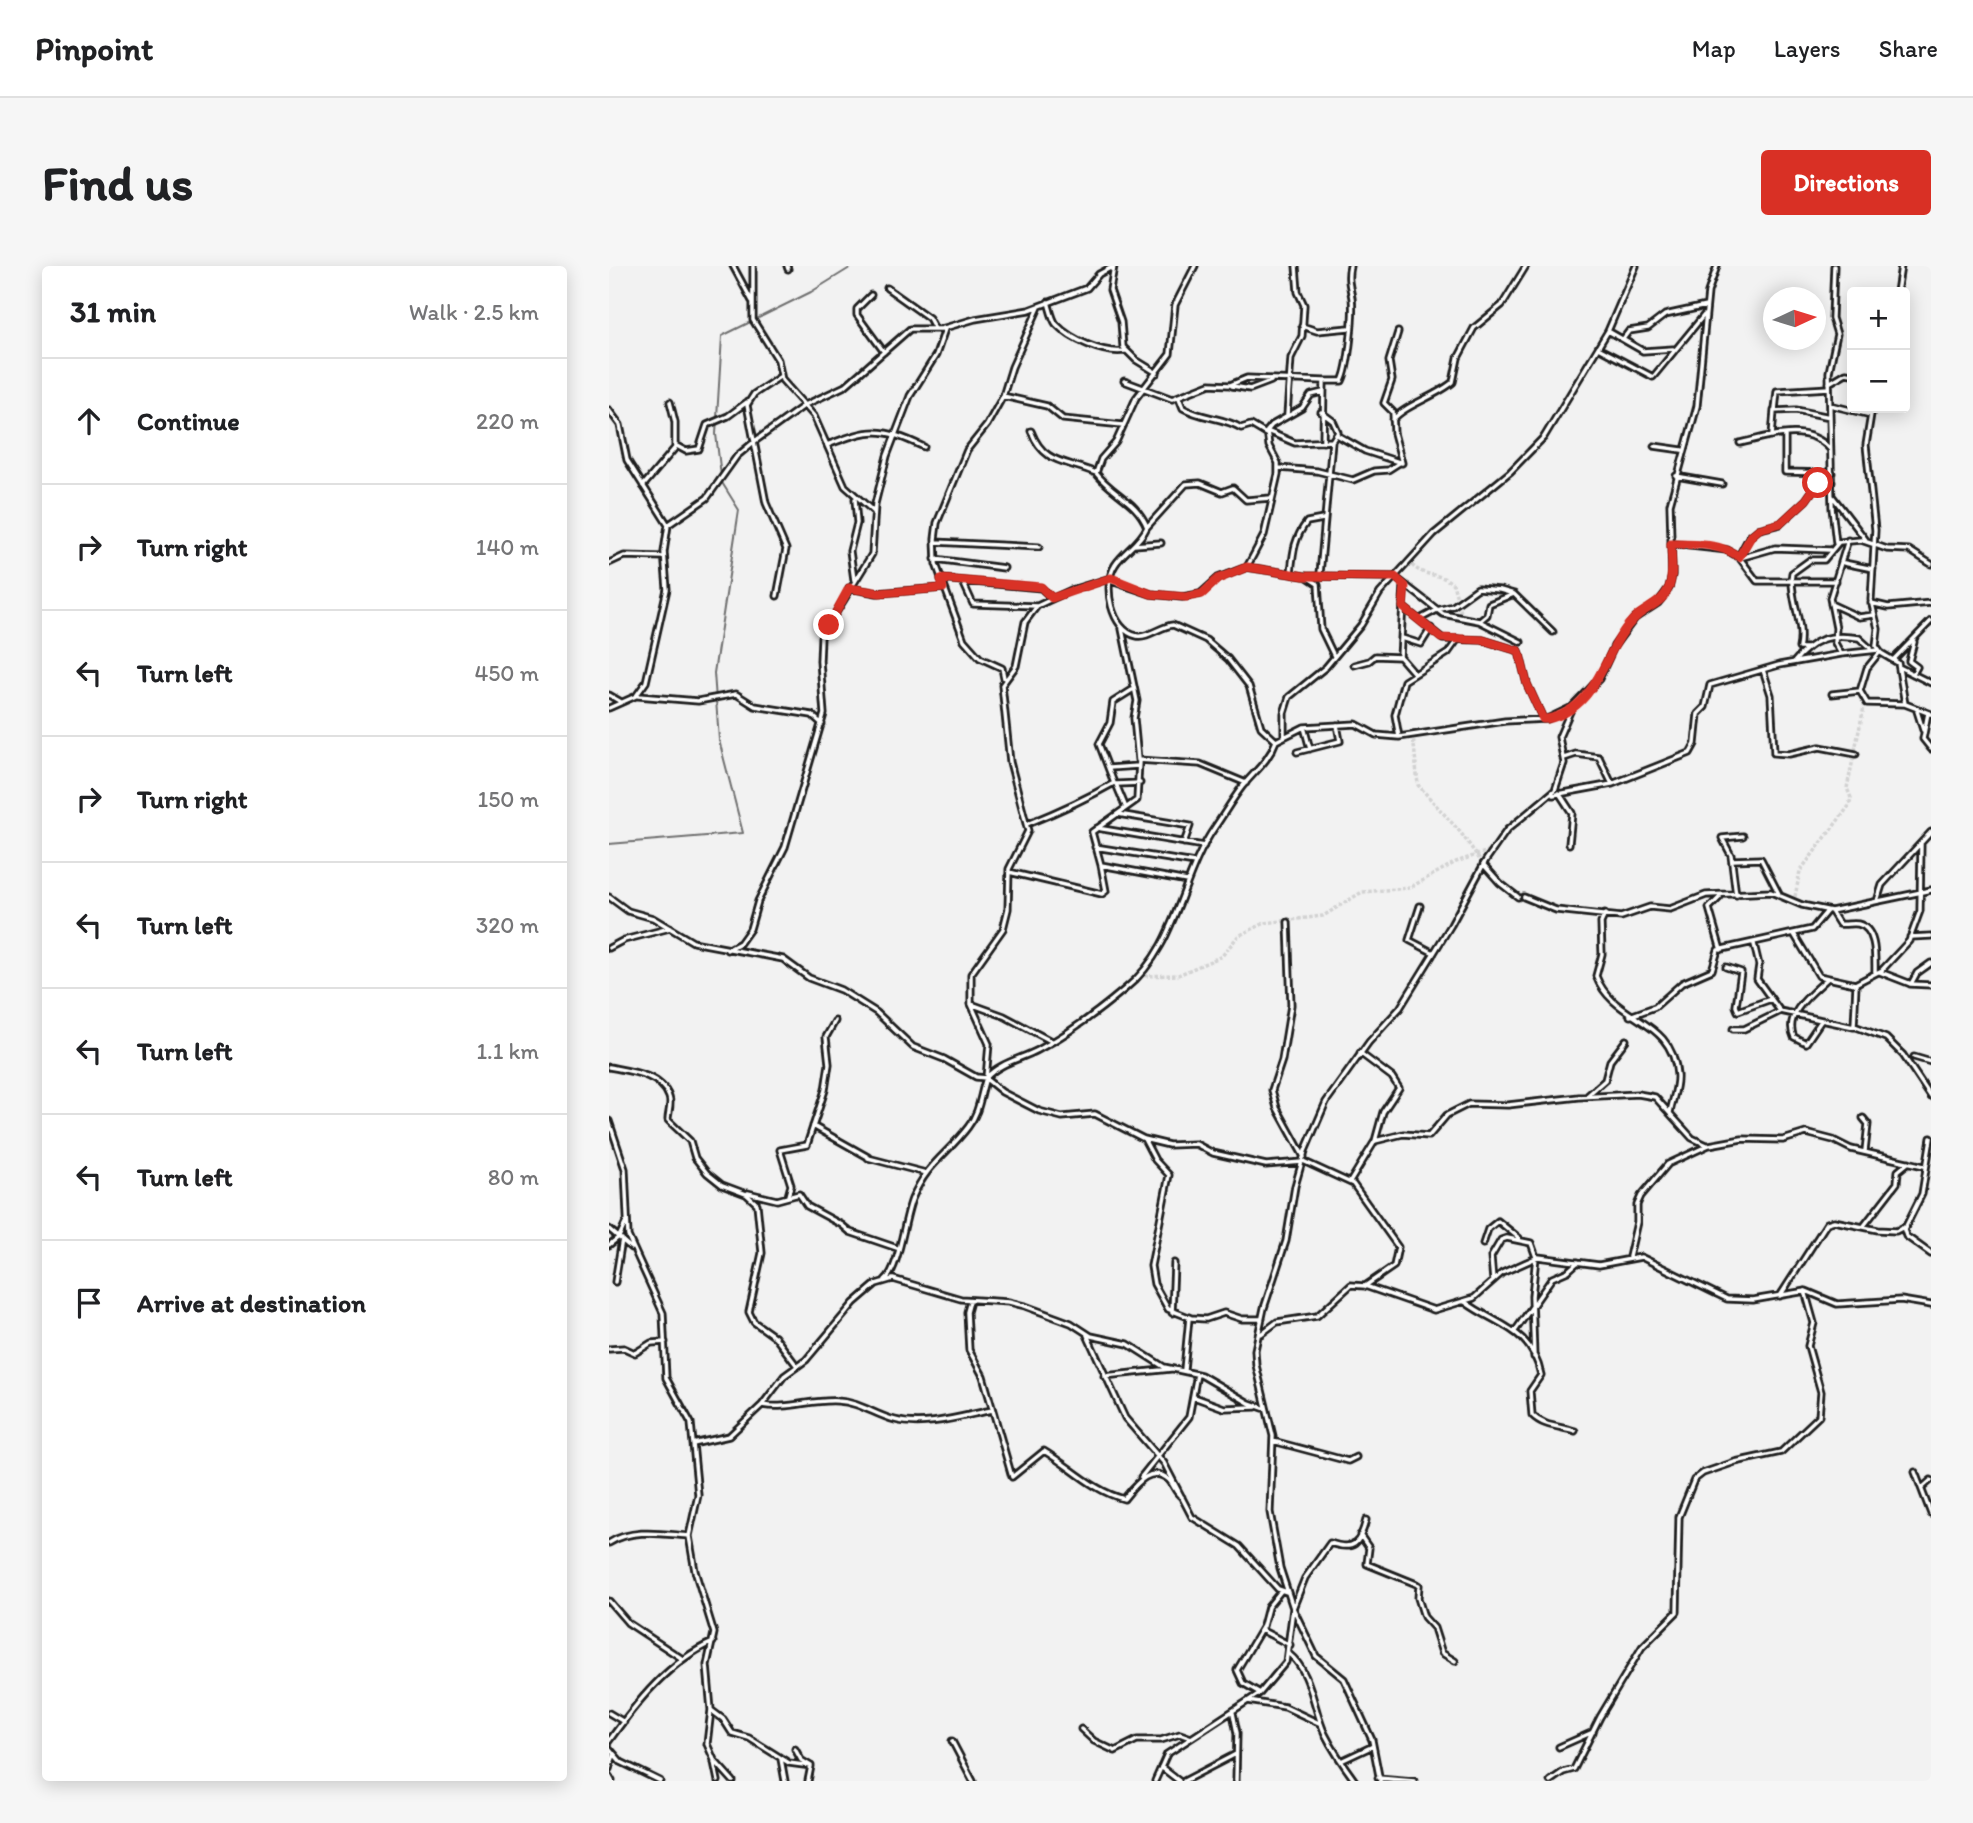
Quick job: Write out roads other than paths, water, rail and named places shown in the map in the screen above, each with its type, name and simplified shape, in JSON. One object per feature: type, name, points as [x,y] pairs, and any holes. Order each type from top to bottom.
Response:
[{"type":"street","points":[[733,266],[752,302]]},
{"type":"street","points":[[668,525],[707,498],[737,456],[755,441],[805,405],[845,386],[910,329],[945,329],[975,318],[1013,314],[1040,307],[1087,288],[1099,274],[1114,266]]},
{"type":"street","points":[[1114,266],[1110,290],[1121,322],[1126,350]]},
{"type":"street","points":[[1096,473],[1143,389],[1157,373],[1172,348],[1176,301],[1195,266]]},
{"type":"street","points":[[1287,415],[1289,378],[1302,326],[1304,305],[1298,292],[1296,266]]},
{"type":"street","points":[[1230,385],[1247,378],[1324,381],[1343,379],[1349,328],[1350,266]]},
{"type":"street","points":[[1393,420],[1397,414],[1438,394],[1453,382],[1458,358],[1474,328],[1502,305],[1526,266]]},
{"type":"street","points":[[1284,734],[1284,713],[1289,697],[1335,657],[1395,577],[1434,534],[1510,472],[1544,437],[1608,331],[1636,266]]},
{"type":"street","points":[[1551,796],[1561,778],[1564,758],[1558,738],[1572,707],[1599,679],[1617,641],[1637,616],[1654,606],[1667,592],[1672,575],[1670,504],[1682,450],[1697,406],[1706,306],[1717,266]]},
{"type":"street","points":[[1835,266],[1832,318],[1837,339],[1830,359],[1829,388],[1836,543]]},
{"type":"street","points":[[1897,287],[1901,266]]},
{"type":"street","points":[[754,267],[754,320],[778,360],[781,376],[814,416],[843,484],[874,513]]},
{"type":"street","points":[[887,288],[929,318],[935,329]]},
{"type":"street","points":[[871,295],[857,309],[857,315],[884,352]]},
{"type":"street","points":[[1048,302],[1055,322],[1072,335],[1108,351],[1126,350],[1157,373]]},
{"type":"street","points":[[1623,339],[1629,331],[1648,328],[1665,315],[1706,306]]},
{"type":"street","points":[[1004,681],[1002,668],[980,658],[964,640],[943,588],[935,559],[935,542],[937,523],[967,450],[984,431],[1003,396],[1012,368],[1040,307]]},
{"type":"street","points":[[1598,348],[1653,377],[1706,314]]},
{"type":"street","points":[[1302,326],[1317,331],[1349,328]]},
{"type":"street","points":[[727,950],[740,943],[750,929],[758,901],[785,847],[822,724],[824,698],[819,645],[853,580],[872,554],[874,513],[884,466],[910,396],[936,355],[945,329]]},
{"type":"street","points":[[1608,331],[1643,351],[1664,352],[1675,348]]},
{"type":"street","points":[[1279,468],[1292,467],[1356,480],[1402,463],[1392,410],[1384,403],[1392,380],[1389,361],[1398,332]]},
{"type":"street","points":[[1829,383],[1847,373]]},
{"type":"street","points":[[675,445],[688,451],[699,449],[707,425],[728,416],[781,376]]},
{"type":"street","points":[[1124,381],[1170,399],[1179,398],[1210,384],[1250,389],[1276,379]]},
{"type":"street","points":[[1323,442],[1321,412],[1324,381]]},
{"type":"street","points":[[1772,436],[1771,413],[1775,410],[1777,391],[1829,388]]},
{"type":"street","points":[[1267,433],[1287,415],[1302,408],[1311,395],[1323,392]]},
{"type":"street","points":[[1003,396],[1047,406],[1063,419],[1123,425]]},
{"type":"street","points":[[1179,398],[1183,408],[1198,416],[1218,418],[1241,428],[1251,425],[1295,443],[1332,441]]},
{"type":"street","points":[[643,486],[675,445],[675,422],[670,402]]},
{"type":"street","points":[[747,402],[766,503],[786,549],[777,596]]},
{"type":"street","points":[[1830,405],[1871,415],[1866,445],[1875,544],[1871,603],[1878,629],[1877,650],[1867,668],[1860,691],[1867,703],[1905,704],[1929,714],[1923,736]]},
{"type":"street","points":[[609,410],[620,425],[627,460],[668,525],[664,557],[667,581],[665,600],[646,682],[636,696]]},
{"type":"street","points":[[1775,410],[1796,410],[1830,418]]},
{"type":"street","points":[[1320,574],[1332,441],[1337,435],[1337,426],[1321,412]]},
{"type":"street","points":[[827,445],[857,434],[885,431],[896,433],[924,447]]},
{"type":"street","points":[[1031,431],[1035,442],[1051,459],[1096,473],[1106,485],[1136,506],[1147,527]]},
{"type":"street","points":[[1247,567],[1264,535],[1279,468],[1267,433]]},
{"type":"street","points":[[1337,435],[1359,448],[1399,463]]},
{"type":"street","points":[[1784,435],[1785,472],[1832,473]]},
{"type":"street","points":[[1740,443],[1754,437],[1815,436],[1832,450]]},
{"type":"street","points":[[1654,446],[1682,450]]},
{"type":"street","points":[[1677,476],[1722,484]]},
{"type":"street","points":[[1739,558],[1748,538],[1757,530],[1780,524],[1806,500],[1818,483],[1832,482]]},
{"type":"street","points":[[1009,872],[1102,894],[1106,891],[1091,833],[1137,800],[1140,783],[1135,749],[1137,701],[1132,690],[1132,670],[1121,627],[1112,610],[1111,580],[1115,565],[1186,484],[1200,483],[1221,492],[1232,488],[1245,500],[1271,498]]},
{"type":"street","points":[[1832,495],[1866,541]]},
{"type":"street","points":[[853,580],[850,550],[857,523],[855,497]]},
{"type":"street","points":[[1291,573],[1293,547],[1300,531],[1307,522],[1323,519]]},
{"type":"street","points":[[1811,648],[1799,649],[1800,619],[1793,599],[1791,581],[1792,573],[1810,560],[1824,560],[1836,543],[1848,540],[1866,541],[1888,549],[1909,550],[1931,564]]},
{"type":"street","points":[[1841,654],[1835,645],[1831,604],[1848,540]]},
{"type":"street","points":[[935,542],[1039,547]]},
{"type":"street","points":[[1134,545],[1161,543]]},
{"type":"street","points":[[1671,544],[1707,545],[1727,550],[1739,558],[1756,581],[1836,581]]},
{"type":"street","points":[[1739,558],[1775,548],[1830,550]]},
{"type":"street","points":[[609,563],[624,556],[664,557]]},
{"type":"street","points":[[935,559],[1004,568]]},
{"type":"street","points":[[1844,562],[1873,569]]},
{"type":"street","points":[[693,1444],[729,1436],[762,1405],[779,1381],[806,1360],[854,1303],[885,1280],[893,1269],[910,1203],[926,1173],[967,1128],[982,1100],[989,1044],[971,1004],[971,974],[1000,937],[1005,923],[1009,872],[1025,841],[1027,824],[1008,750],[1001,691],[1004,681],[1016,666],[1025,622],[1037,606],[1052,598],[1111,580],[1151,594],[1186,597],[1202,594],[1218,579],[1247,567],[1291,573],[1304,576],[1318,584],[1321,629],[1335,657]]},
{"type":"street","points":[[1304,576],[1320,574],[1359,578],[1395,577],[1448,616],[1479,621],[1521,642]]},
{"type":"street","points":[[941,579],[1041,587],[1052,598]]},
{"type":"street","points":[[963,582],[973,604],[1037,606]]},
{"type":"street","points":[[1405,586],[1400,657],[1413,673]]},
{"type":"street","points":[[849,588],[880,593],[943,588]]},
{"type":"street","points":[[1420,619],[1437,610],[1453,606],[1478,589],[1514,594],[1553,632]]},
{"type":"street","points":[[1479,621],[1486,617],[1489,604],[1514,594]]},
{"type":"street","points":[[1871,603],[1886,607],[1931,603]]},
{"type":"street","points":[[1831,604],[1861,618],[1874,615]]},
{"type":"street","points":[[1403,607],[1443,639],[1459,638],[1507,645],[1519,651],[1527,684],[1543,719]]},
{"type":"street","points":[[1894,659],[1931,621]]},
{"type":"street","points":[[1121,627],[1139,637],[1173,625],[1212,644],[1249,686],[1259,724],[1276,741]]},
{"type":"street","points":[[1402,638],[1422,645],[1431,628]]},
{"type":"street","points":[[1794,662],[1819,639],[1835,636],[1860,639],[1894,659],[1899,667],[1905,704]]},
{"type":"street","points":[[1399,737],[1395,710],[1401,686],[1413,673],[1446,654],[1459,638]]},
{"type":"street","points":[[1913,674],[1917,667],[1909,661],[1915,640]]},
{"type":"street","points":[[1414,1781],[1379,1779],[1373,1746],[1344,1679],[1315,1656],[1293,1608],[1280,1568],[1269,1500],[1273,1441],[1268,1409],[1256,1365],[1261,1319],[1282,1256],[1303,1160],[1326,1102],[1360,1053],[1395,1014],[1434,953],[1483,864],[1507,830],[1551,796],[1612,784],[1691,752],[1708,687],[1794,662],[1877,650]]},
{"type":"street","points":[[1354,665],[1369,662],[1374,656],[1400,657]]},
{"type":"street","points":[[1899,667],[1931,683]]},
{"type":"street","points":[[1763,669],[1771,695],[1774,754],[1789,754],[1821,747],[1856,754]]},
{"type":"street","points":[[1126,809],[1099,744],[1110,723],[1113,702],[1132,690]]},
{"type":"street","points":[[1832,694],[1860,691]]},
{"type":"street","points":[[609,708],[636,696],[698,701],[736,694],[761,707],[812,715],[822,724]]},
{"type":"street","points":[[609,695],[621,702]]},
{"type":"street","points":[[986,1078],[991,1072],[1053,1041],[1123,991],[1137,977],[1173,926],[1187,881],[1204,846],[1246,783],[1269,758],[1276,741],[1284,734],[1304,727],[1356,724],[1376,735],[1399,737],[1505,721],[1543,719],[1572,707]]},
{"type":"street","points":[[1916,710],[1923,736],[1931,749]]},
{"type":"street","points":[[1297,752],[1340,741],[1337,725]]},
{"type":"street","points":[[1304,727],[1310,749]]},
{"type":"street","points":[[1564,758],[1576,754],[1599,757],[1612,784]]},
{"type":"street","points":[[1109,768],[1139,763],[1200,764],[1246,783]]},
{"type":"street","points":[[1027,824],[1059,808],[1084,801],[1115,783],[1140,783]]},
{"type":"street","points":[[1559,793],[1572,813],[1569,844]]},
{"type":"street","points":[[1118,814],[1190,826],[1184,843]]},
{"type":"street","points":[[1097,828],[1204,846]]},
{"type":"street","points":[[1877,901],[1882,885],[1931,832]]},
{"type":"street","points":[[1736,895],[1732,860],[1722,838],[1743,836]]},
{"type":"street","points":[[1794,934],[1816,973],[1850,984],[1877,973],[1910,937],[1920,914],[1921,843]]},
{"type":"street","points":[[1095,847],[1195,863]]},
{"type":"street","points":[[1732,860],[1762,860],[1768,877],[1780,896]]},
{"type":"street","points":[[1483,864],[1500,883],[1521,897],[1556,910],[1622,917],[1652,907],[1670,909],[1702,896],[1720,897],[1767,892],[1829,911],[1931,890]]},
{"type":"street","points":[[1101,865],[1187,881]]},
{"type":"street","points":[[609,897],[628,911],[653,918],[693,942],[783,959],[809,978],[848,994],[876,1012],[913,1047],[944,1059],[978,1078],[986,1078],[1002,1092],[1039,1111],[1062,1117],[1095,1114],[1145,1139],[1169,1146],[1196,1144],[1213,1153],[1266,1165],[1303,1160],[1350,1182],[1383,1224],[1399,1251],[1391,1269],[1365,1286]]},
{"type":"street","points":[[1720,897],[1710,908],[1721,950]]},
{"type":"street","points":[[1420,906],[1409,940],[1434,953]]},
{"type":"street","points":[[1630,1016],[1655,1007],[1682,983],[1712,970],[1716,953],[1721,950],[1815,927],[1829,911]]},
{"type":"street","points":[[1829,911],[1839,924],[1860,925],[1867,930],[1873,945],[1877,973]]},
{"type":"street","points":[[1606,914],[1601,923],[1601,954],[1596,976],[1611,1001],[1630,1016],[1651,1025],[1671,1053],[1677,1078],[1671,1115]]},
{"type":"street","points":[[1288,922],[1291,1005],[1282,1060],[1272,1090],[1276,1108],[1303,1160]]},
{"type":"street","points":[[609,948],[624,940],[670,928]]},
{"type":"street","points":[[1910,937],[1931,936]]},
{"type":"street","points":[[1754,944],[1759,965],[1757,979],[1781,1011],[1854,1027],[1886,1038],[1903,1055],[1931,1097]]},
{"type":"street","points":[[1910,984],[1917,973],[1931,963]]},
{"type":"street","points":[[1726,967],[1741,971],[1736,1006],[1738,1011],[1771,999]]},
{"type":"street","points":[[1877,973],[1914,987],[1931,985]]},
{"type":"street","points":[[1821,1021],[1804,1044],[1795,1039],[1791,1031],[1790,1023],[1794,1014],[1829,978]]},
{"type":"street","points":[[1854,1027],[1857,983]]},
{"type":"street","points":[[971,1004],[1005,1016],[1053,1041]]},
{"type":"street","points":[[1733,1028],[1744,1029],[1781,1011]]},
{"type":"street","points":[[788,1196],[791,1185],[780,1150],[790,1146],[804,1148],[814,1126],[827,1082],[826,1037],[835,1021]]},
{"type":"street","points":[[1587,1096],[1605,1080],[1609,1061],[1626,1040]]},
{"type":"street","points":[[1350,1182],[1375,1141],[1383,1112],[1399,1085],[1360,1053]]},
{"type":"street","points":[[1913,1057],[1931,1062]]},
{"type":"street","points":[[609,1067],[645,1076],[661,1085],[669,1096],[668,1120],[690,1142],[700,1166],[722,1185],[746,1194],[776,1200],[801,1195],[807,1206],[838,1222],[850,1232],[897,1248]]},
{"type":"street","points":[[1375,1141],[1403,1135],[1429,1136],[1447,1115],[1469,1104],[1519,1105],[1587,1096],[1651,1096],[1692,1138],[1709,1145]]},
{"type":"street","points":[[1863,1118],[1868,1124],[1865,1151]]},
{"type":"street","points":[[609,1121],[625,1169],[626,1221],[633,1249],[659,1298],[665,1322],[666,1378],[674,1396],[689,1417],[698,1495],[689,1536],[695,1571],[712,1627],[713,1642],[707,1665],[711,1710],[706,1735],[718,1781]]},
{"type":"street","points":[[814,1126],[868,1157],[926,1173]]},
{"type":"street","points":[[1629,1258],[1637,1222],[1637,1205],[1641,1196],[1668,1164],[1709,1145],[1742,1139],[1783,1140],[1805,1133],[1924,1166]]},
{"type":"street","points":[[1906,1236],[1904,1227],[1922,1194],[1924,1166],[1929,1155],[1931,1138]]},
{"type":"street","points":[[1145,1139],[1155,1160],[1168,1175],[1151,1266],[1154,1284],[1172,1313],[1189,1318],[1206,1319],[1224,1314],[1242,1319],[1261,1319]]},
{"type":"street","points":[[1862,1227],[1897,1183],[1898,1171],[1909,1162]]},
{"type":"street","points":[[746,1194],[754,1200],[759,1211],[762,1253],[749,1312],[754,1322],[775,1337],[797,1366]]},
{"type":"street","points":[[615,1282],[620,1238],[626,1221]]},
{"type":"street","points":[[1483,1244],[1488,1229],[1498,1221],[1520,1240]]},
{"type":"street","points":[[1780,1296],[1823,1225],[1835,1221],[1893,1231],[1906,1236],[1931,1254]]},
{"type":"street","points":[[1893,1231],[1904,1227]]},
{"type":"street","points":[[609,1228],[633,1249]]},
{"type":"street","points":[[609,1245],[620,1238]]},
{"type":"street","points":[[1493,1282],[1490,1260],[1503,1238],[1531,1243],[1537,1257],[1534,1359]]},
{"type":"street","points":[[1260,1336],[1277,1322],[1317,1316],[1351,1285],[1365,1286],[1426,1310],[1465,1302],[1517,1264],[1537,1257],[1600,1265],[1629,1258],[1644,1258],[1725,1299],[1752,1300],[1805,1291],[1838,1304],[1901,1300],[1931,1305]]},
{"type":"street","points":[[1515,1331],[1534,1308],[1552,1278],[1567,1272],[1578,1262]]},
{"type":"street","points":[[1172,1313],[1174,1263]]},
{"type":"street","points":[[885,1280],[907,1282],[970,1301],[1016,1303],[1071,1323],[1086,1333],[1128,1344],[1171,1369]]},
{"type":"street","points":[[1550,1781],[1563,1772],[1574,1769],[1643,1646],[1677,1612],[1679,1518],[1694,1480],[1703,1473],[1735,1462],[1781,1452],[1819,1416],[1822,1398],[1808,1346],[1814,1322],[1805,1291]]},
{"type":"street","points":[[970,1301],[967,1312],[969,1350],[981,1371],[1012,1477],[1044,1451],[1100,1491],[1124,1499],[1189,1417],[1197,1374]]},
{"type":"street","points":[[1465,1302],[1524,1337],[1541,1375],[1530,1391],[1532,1415],[1546,1426],[1575,1431]]},
{"type":"street","points":[[1185,1371],[1182,1361],[1189,1318]]},
{"type":"street","points":[[1086,1333],[1125,1418],[1157,1456],[1197,1523],[1231,1539],[1281,1591],[1288,1592]]},
{"type":"street","points":[[609,1349],[624,1348],[635,1353],[651,1343],[665,1342]]},
{"type":"street","points":[[1104,1376],[1171,1369],[1185,1371],[1197,1374],[1268,1409]]},
{"type":"street","points":[[1107,1381],[1112,1377]]},
{"type":"street","points":[[1194,1397],[1224,1408],[1258,1406]]},
{"type":"street","points":[[762,1405],[773,1407],[838,1401],[873,1409],[897,1420],[914,1422],[992,1410]]},
{"type":"street","points":[[1273,1441],[1348,1461],[1356,1457]]},
{"type":"street","points":[[1915,1472],[1931,1514]]},
{"type":"street","points":[[1139,1479],[1149,1476],[1166,1478],[1182,1497]]},
{"type":"street","points":[[1921,1488],[1931,1480]]},
{"type":"street","points":[[1155,1781],[1167,1754],[1233,1713],[1260,1693],[1278,1675],[1289,1654],[1293,1608],[1307,1574],[1329,1543],[1347,1548],[1360,1535],[1366,1520]]},
{"type":"street","points":[[609,1543],[624,1536],[641,1533],[689,1536]]},
{"type":"street","points":[[1360,1535],[1369,1548],[1367,1564],[1419,1585],[1418,1599],[1424,1617],[1433,1625],[1442,1653],[1455,1661]]},
{"type":"street","points":[[1260,1693],[1243,1683],[1237,1670],[1261,1630],[1268,1606],[1281,1591]]},
{"type":"street","points":[[609,1601],[628,1623],[681,1658]]},
{"type":"street","points":[[1261,1630],[1290,1646]]},
{"type":"street","points":[[609,1741],[681,1658],[713,1642]]},
{"type":"street","points":[[1289,1654],[1299,1665],[1309,1685],[1321,1724],[1355,1781]]},
{"type":"street","points":[[1248,1702],[1285,1707],[1321,1724]]},
{"type":"street","points":[[711,1710],[723,1719],[732,1733],[747,1737],[789,1763],[811,1766]]},
{"type":"street","points":[[609,1713],[624,1722]]},
{"type":"street","points":[[1233,1713],[1237,1732],[1236,1781]]},
{"type":"street","points":[[1081,1729],[1094,1741],[1115,1751],[1137,1740],[1161,1740],[1180,1734],[1191,1738]]},
{"type":"street","points":[[1559,1747],[1594,1731]]},
{"type":"street","points":[[952,1741],[973,1781]]},
{"type":"street","points":[[1341,1761],[1373,1746]]},
{"type":"street","points":[[609,1748],[614,1755],[660,1781]]},
{"type":"street","points":[[795,1749],[801,1760],[811,1766]]},
{"type":"street","points":[[1161,1767],[1181,1781],[1236,1754]]},
{"type":"street","points":[[609,1769],[614,1755]]},
{"type":"street","points":[[781,1758],[785,1781]]},
{"type":"street","points":[[714,1760],[733,1781]]},
{"type":"street","points":[[808,1781],[811,1766]]},
{"type":"street","points":[[609,1776],[612,1781]]},
{"type":"waterway","points":[[721,476],[716,434],[722,336],[811,292],[853,266]]},
{"type":"waterway","points":[[609,844],[743,833],[719,740],[714,673],[739,510],[721,481]]},
{"type":"tunnel","points":[[1408,561],[1420,571],[1441,577],[1453,584],[1462,616]]},
{"type":"tunnel","points":[[1794,902],[1800,871],[1849,806],[1851,798],[1847,788],[1865,702]]},
{"type":"tunnel","points":[[1413,735],[1418,785],[1461,833],[1483,864]]},
{"type":"tunnel","points":[[1139,976],[1178,975],[1222,956],[1238,936],[1265,923],[1323,916],[1362,892],[1409,888],[1456,862],[1494,849]]}]
